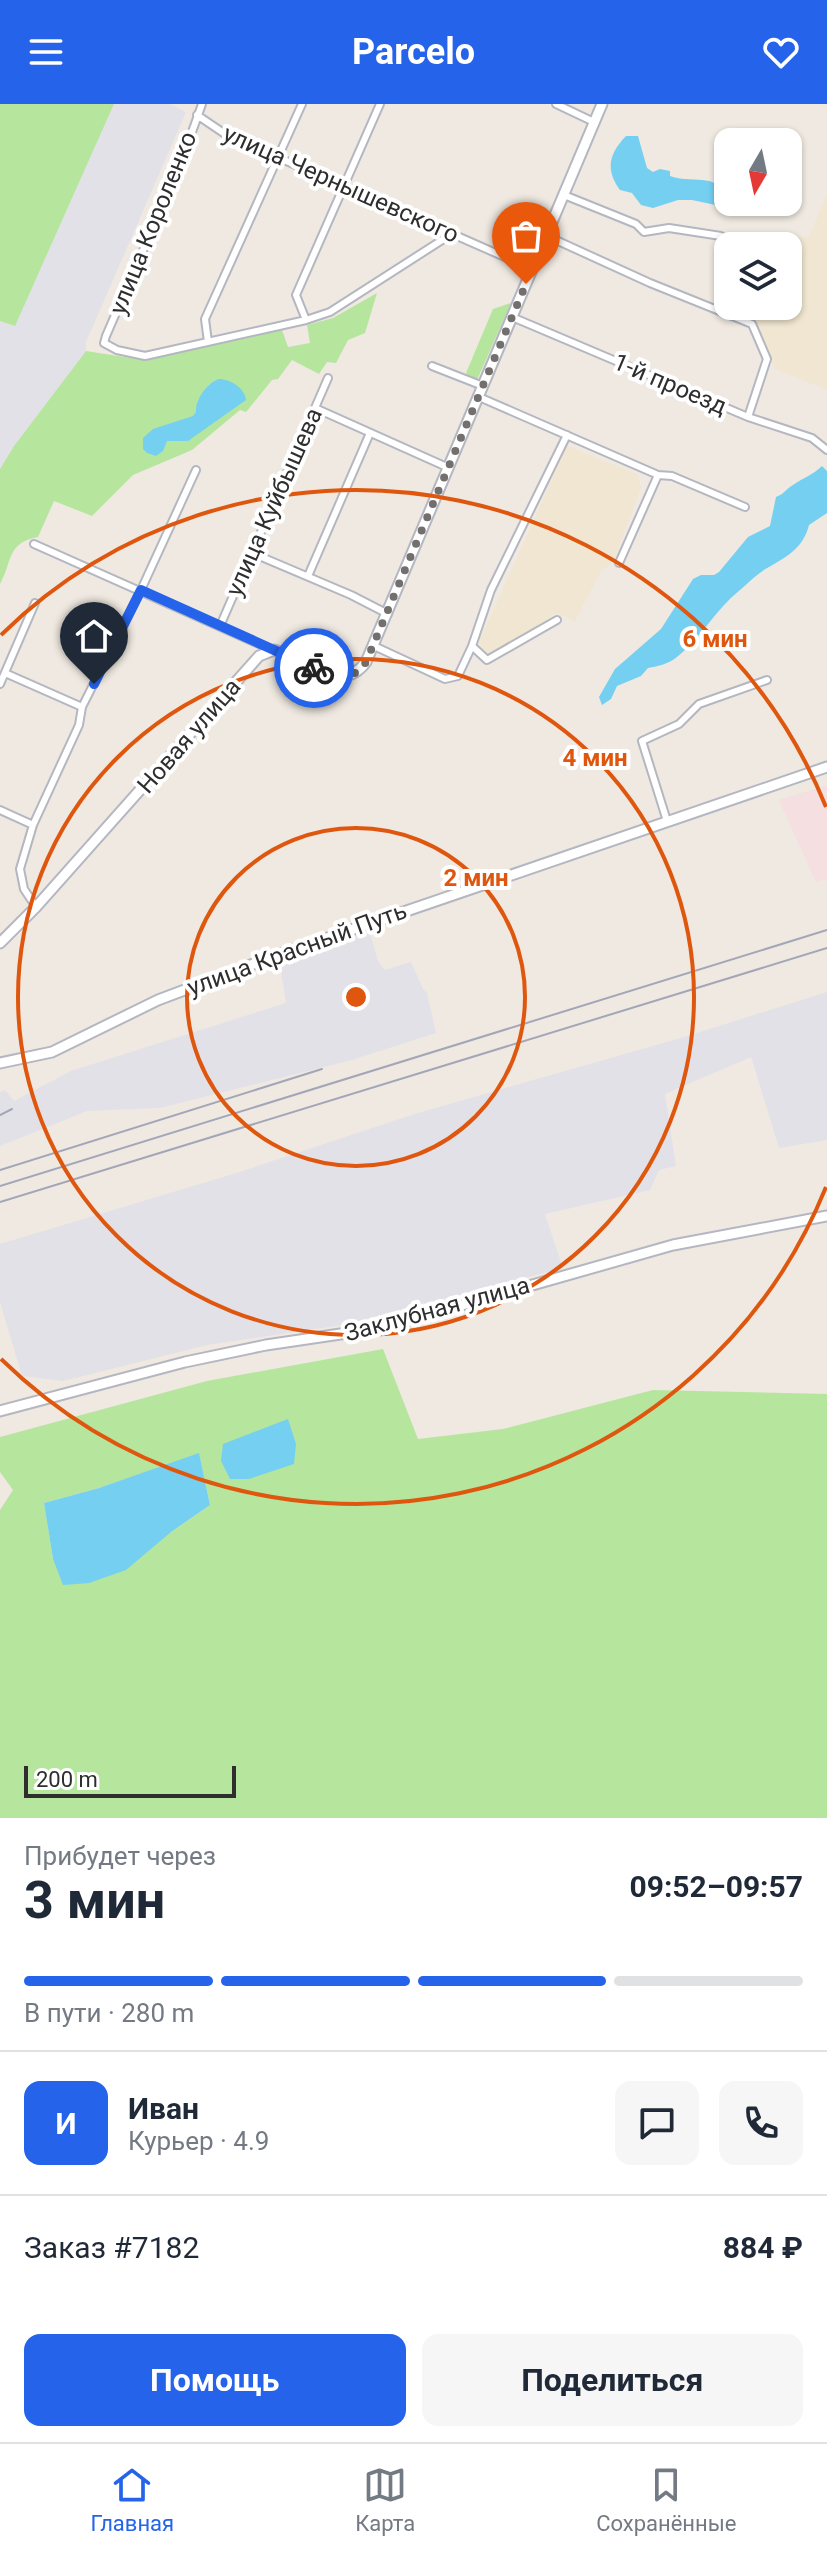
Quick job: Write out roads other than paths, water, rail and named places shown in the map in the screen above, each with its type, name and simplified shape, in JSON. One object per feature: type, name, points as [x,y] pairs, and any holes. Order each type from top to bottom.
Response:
[{"type":"main road","points":[[270,649],[324,673],[349,677],[360,670],[388,614],[602,104]]},
{"type":"main road","name":"Новая улица","points":[[0,943],[36,907],[259,656],[270,649]]},
{"type":"main road","name":"улица Красный Путь","points":[[0,1063],[52,1052],[158,1000],[449,894],[827,767]]},
{"type":"main road","name":"Заклубная улица","points":[[0,1411],[185,1362],[266,1345],[381,1328],[673,1245],[827,1216]]},
{"type":"street","name":"улица Короленко","points":[[202,104],[182,160],[104,343],[117,350],[145,356],[208,342]]},
{"type":"street","points":[[302,104],[205,319],[208,342],[330,312],[453,233]]},
{"type":"street","points":[[306,320],[296,295],[380,104]]},
{"type":"street","points":[[556,104],[594,122]]},
{"type":"street","name":"улица Чернышевского","points":[[197,115],[225,134],[532,269]]},
{"type":"street","points":[[564,195],[636,224],[644,232],[669,228],[714,235]]},
{"type":"street","points":[[547,236],[650,283],[752,324],[767,359],[748,417]]},
{"type":"street","name":"1-й проезд","points":[[512,317],[748,417],[812,438],[827,450]]},
{"type":"street","points":[[432,366],[483,386]]},
{"type":"street","name":"улица Куйбышева","points":[[220,626],[328,378]]},
{"type":"street","points":[[479,397],[658,475],[672,476],[745,507]]},
{"type":"street","points":[[315,408],[449,468]]},
{"type":"street","points":[[308,576],[370,433]]},
{"type":"street","points":[[374,646],[445,679],[458,676],[491,590],[567,435]]},
{"type":"street","points":[[36,907],[24,889],[20,869],[33,825],[79,725],[82,707],[141,590],[196,470]]},
{"type":"street","points":[[619,563],[658,475]]},
{"type":"street","points":[[34,544],[270,649]]},
{"type":"street","points":[[252,553],[388,614]]},
{"type":"street","points":[[0,684],[35,603]]},
{"type":"street","points":[[472,646],[487,660],[557,620]]},
{"type":"street","points":[[5,673],[82,707]]},
{"type":"street","points":[[667,821],[642,741],[679,724],[699,704],[767,680]]},
{"type":"street","points":[[0,810],[33,825]]},
{"type":"water","points":[[626,136],[638,136],[647,168],[653,172],[660,169],[670,171],[670,176],[675,178],[714,183],[714,205],[678,200],[653,208],[641,205],[632,193],[620,190],[615,182],[611,162]]},
{"type":"water","points":[[219,379],[236,385],[246,400],[188,441],[167,441],[163,451],[156,456],[143,449],[143,438],[153,429],[193,416],[203,392]]},
{"type":"water","points":[[822,466],[827,471],[827,513],[809,525],[799,545],[731,598],[677,657],[648,668],[641,676],[617,686],[611,699],[602,705],[599,697],[615,669],[661,629],[693,579],[719,572],[748,537],[770,526],[776,497]]},
{"type":"water","points":[[288,1419],[296,1444],[294,1464],[249,1479],[230,1479],[221,1461],[223,1444]]},
{"type":"water","points":[[199,1453],[210,1505],[171,1532],[126,1570],[89,1583],[63,1585],[53,1559],[44,1503],[99,1488]]},
{"type":"railway","points":[[0,1186],[827,930]]},
{"type":"railway","points":[[0,1202],[827,948]]},
{"type":"railway","points":[[0,1170],[322,1069]]},
{"type":"railway","points":[[0,1115],[12,1109]]}]
